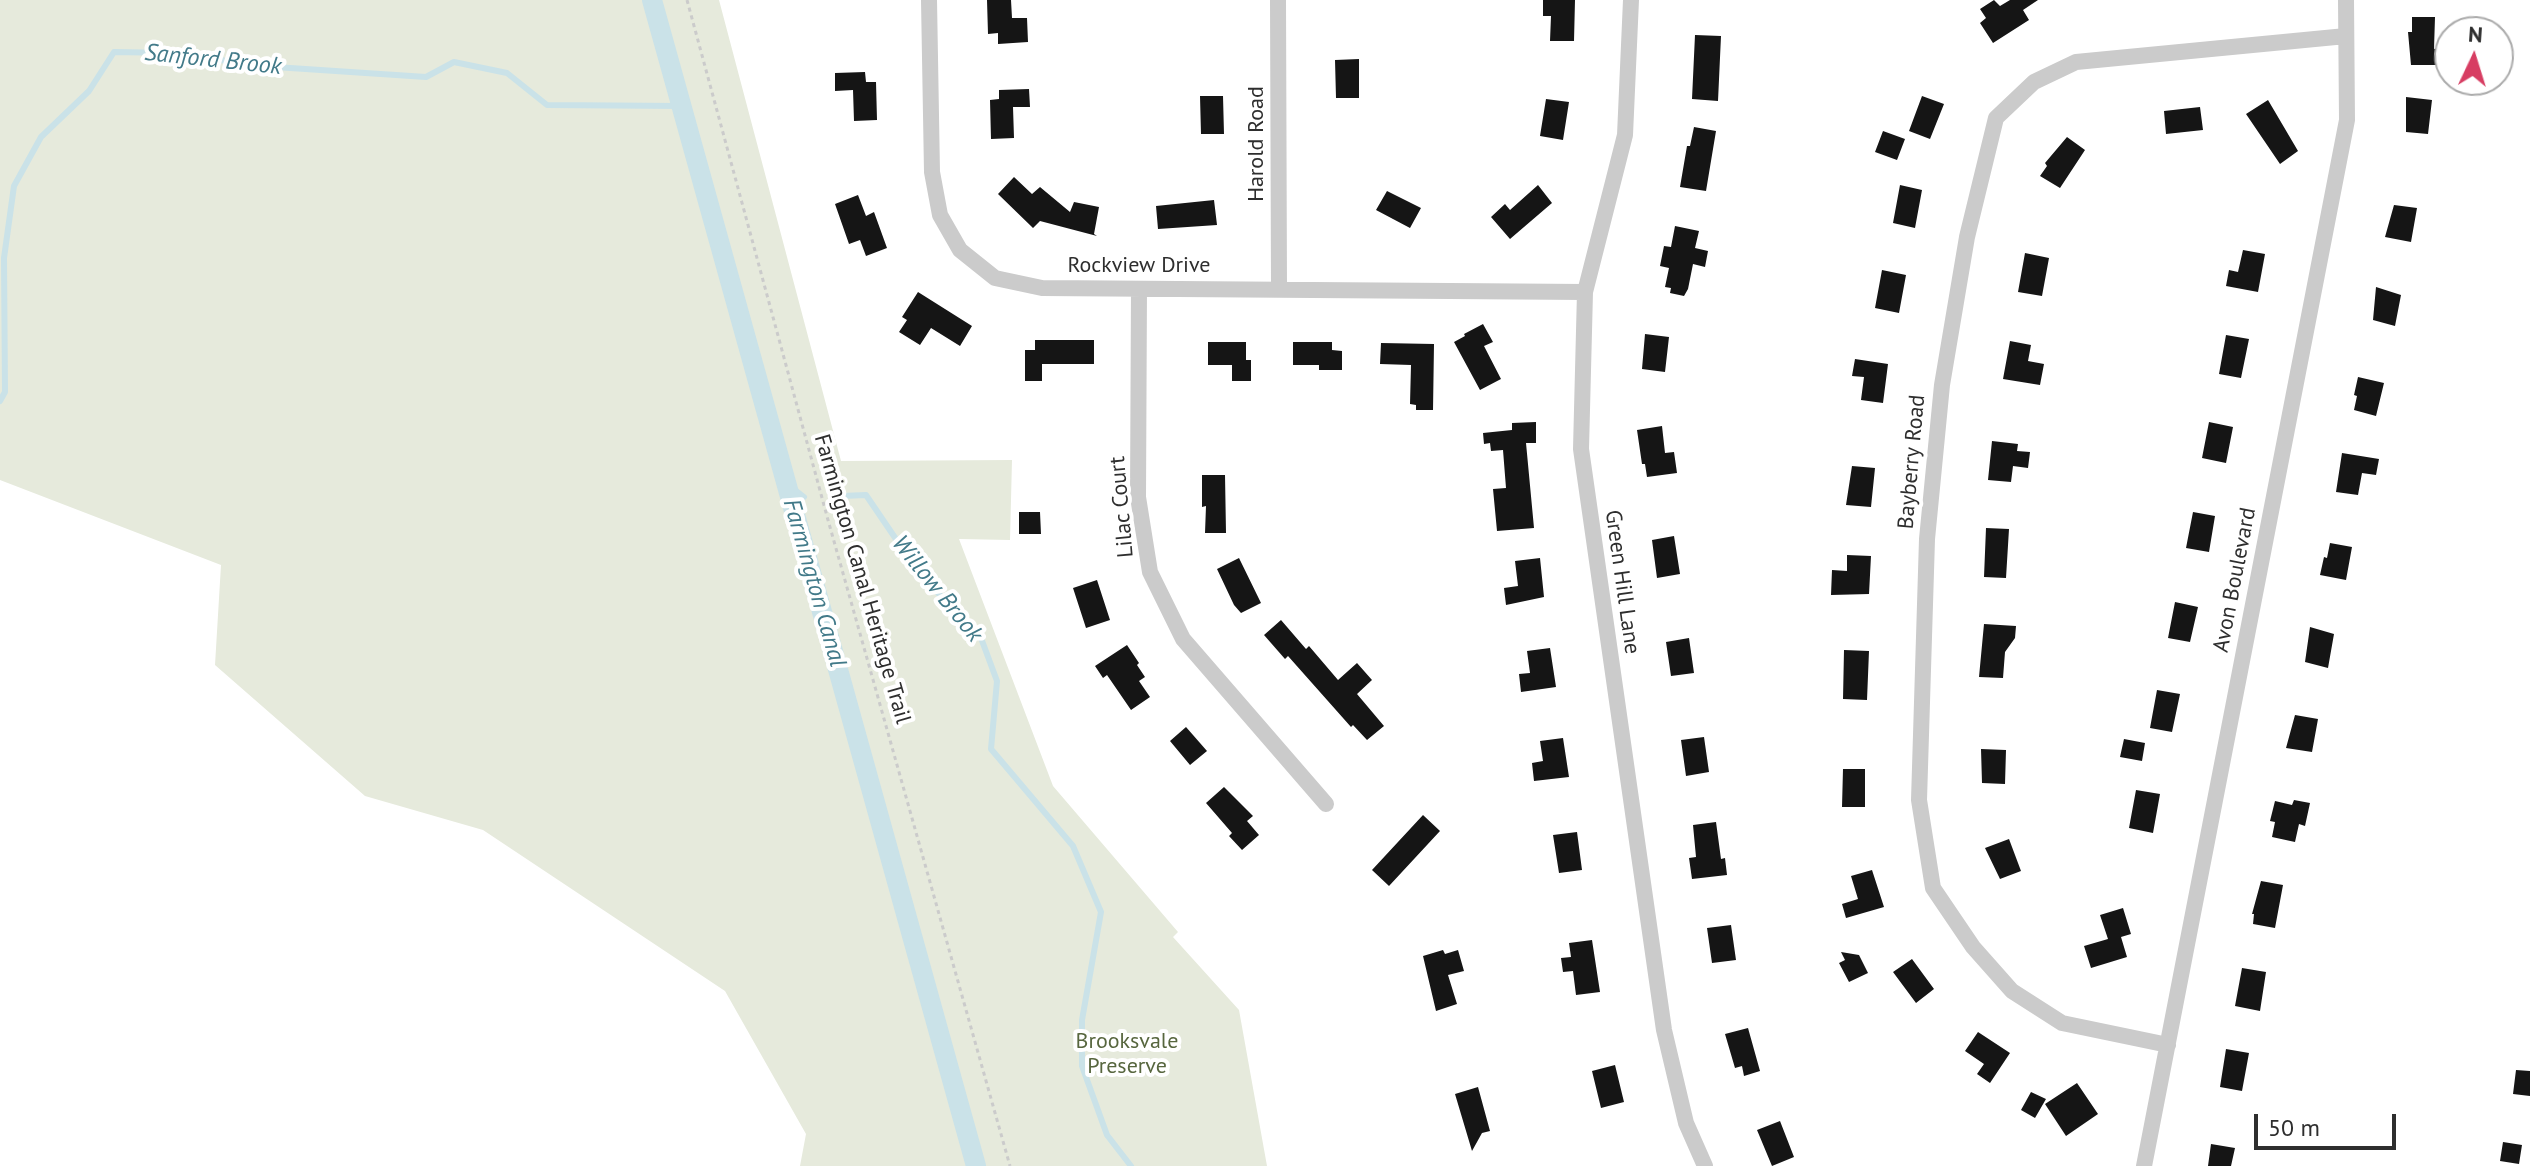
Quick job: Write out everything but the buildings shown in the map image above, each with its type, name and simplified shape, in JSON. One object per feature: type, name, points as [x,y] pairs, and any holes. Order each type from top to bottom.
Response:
[{"type":"street","name":"Rockview Drive","points":[[929,0],[932,172],[940,215],[960,250],[995,278],[1042,288],[1585,292]]},
{"type":"street","name":"Harold Road","points":[[1278,0],[1279,288]]},
{"type":"street","name":"Green Hill Lane","points":[[1631,0],[1625,135],[1585,292],[1581,449],[1664,1030],[1686,1123],[1705,1166]]},
{"type":"street","name":"Avon Boulevard","points":[[2144,1166],[2347,120],[2346,0]]},
{"type":"street","name":"Bayberry Road","points":[[2168,1045],[2062,1023],[2012,991],[1973,947],[1933,888],[1919,800],[1927,539],[1942,385],[1967,237],[1996,118],[2034,82],[2076,62],[2346,36]]},
{"type":"street","name":"Lilac Court","points":[[1139,289],[1138,497],[1150,572],[1183,639],[1326,804]]},
{"type":"path","name":"Farmington Canal Heritage Trail","points":[[687,0],[1010,1166]]},
{"type":"green space","name":"Brooksvale Preserve","points":[[0,0],[719,0],[841,461],[1012,460],[1010,540],[959,539],[1053,786],[1178,932],[1173,937],[1239,1010],[1267,1166],[800,1166],[806,1134],[725,991],[483,830],[365,796],[215,665],[221,565],[0,480]]},
{"type":"waterway","name":"Farmington Canal","points":[[652,0],[976,1166]]},
{"type":"waterway","name":"Sanford Brook","points":[[0,401],[5,392],[4,258],[14,186],[41,137],[89,91],[114,52],[174,53],[260,66],[426,77],[454,62],[507,73],[547,105],[681,106]]},
{"type":"waterway","name":"Sanford Brook","points":[[786,483],[804,497]]},
{"type":"waterway","name":"Willow Brook","points":[[842,496],[866,495],[919,573],[981,638],[997,681],[991,749],[1073,846],[1101,912],[1082,1020],[1082,1066],[1107,1135],[1131,1166]]}]
